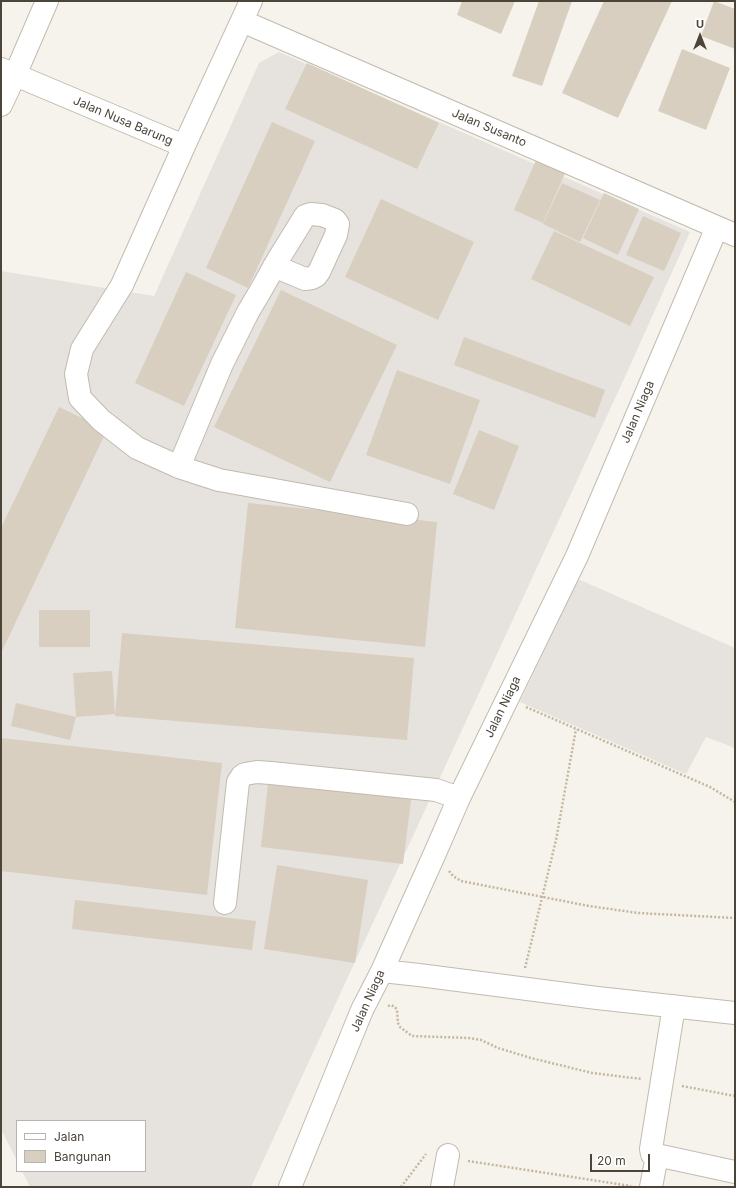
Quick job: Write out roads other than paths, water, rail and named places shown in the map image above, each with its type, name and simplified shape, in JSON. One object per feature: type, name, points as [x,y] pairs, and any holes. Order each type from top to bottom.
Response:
[{"type":"street","points":[[1,104],[8,72],[47,1]]},
{"type":"street","name":"Jalan Nusa Barung","points":[[8,72],[184,146],[251,1]]},
{"type":"street","name":"Jalan Susanto","points":[[242,21],[726,231]]},
{"type":"street","points":[[184,146],[122,285],[82,349],[76,374],[80,398],[101,420],[136,448],[179,467],[219,480],[407,514]]},
{"type":"street","name":"Jalan Niaga","points":[[290,1187],[362,1010],[382,971],[435,854],[458,798],[577,556],[726,231]]},
{"type":"street","points":[[179,467],[222,364],[248,312],[274,266]]},
{"type":"street","points":[[225,903],[238,782],[245,774],[257,772],[271,773],[436,790],[458,798]]},
{"type":"street","points":[[382,971],[735,1013]]},
{"type":"street","points":[[674,1006],[651,1150],[652,1154],[735,1172]]},
{"type":"street","points":[[442,1187],[448,1155]]},
{"type":"street","points":[[651,1187],[656,1156]]}]
